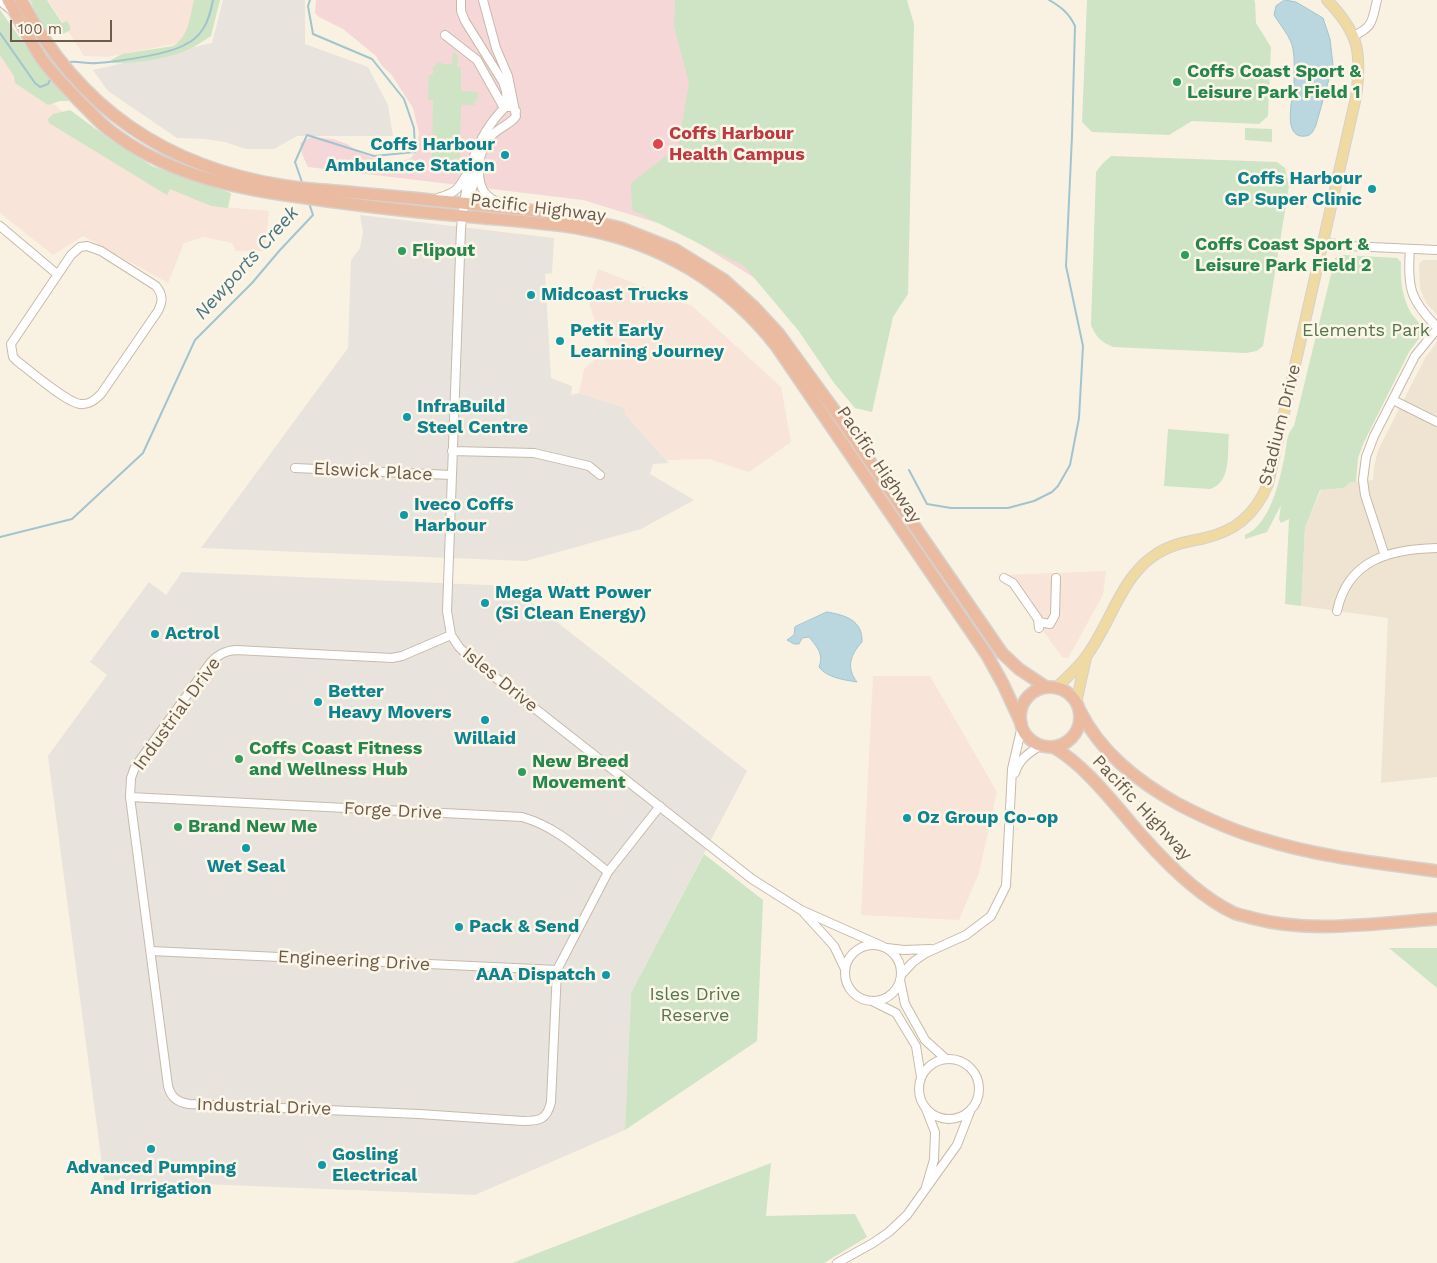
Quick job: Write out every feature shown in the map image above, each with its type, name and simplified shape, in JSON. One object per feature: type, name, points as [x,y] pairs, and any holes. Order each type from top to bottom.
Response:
[{"type":"highway","name":"Pacific Highway","points":[[8,0],[27,36],[43,60],[110,131],[125,142],[170,165],[210,180],[243,189],[316,194],[462,216],[570,227],[624,239],[657,251],[686,265],[717,286],[759,324],[777,347],[987,655],[1003,684],[1021,725]]},
{"type":"highway","name":"Pacific Highway","points":[[21,0],[46,42],[73,78],[122,122],[162,146],[199,162],[297,192]]},
{"type":"highway","name":"Pacific Highway","points":[[316,194],[433,200],[523,209],[587,220],[621,228],[656,241],[694,260],[724,280],[754,307],[779,334],[840,418],[1002,653],[1019,669],[1051,687]]},
{"type":"highway","points":[[1051,687],[1065,691],[1077,706],[1080,719],[1077,729],[1071,738],[1063,744],[1053,747],[1032,741],[1025,734],[1021,725],[1020,715],[1022,705],[1028,696],[1036,690],[1051,687]]},
{"type":"highway","name":"Pacific Highway","points":[[1077,706],[1087,726],[1120,764],[1150,788],[1199,814],[1242,833],[1289,846],[1346,858],[1437,871]]},
{"type":"highway","name":"Pacific Highway","points":[[1053,747],[1067,755],[1087,774],[1166,862],[1207,897],[1234,913],[1265,921],[1297,926],[1437,919]]},
{"type":"main road","name":"Stadium Drive","points":[[1051,687],[1086,657],[1130,582],[1145,562],[1168,547],[1219,534],[1233,527],[1247,517],[1258,504],[1268,484],[1356,97],[1360,72],[1360,57],[1354,36],[1347,23],[1327,0]]},
{"type":"main road","name":"Stadium Drive","points":[[1077,706],[1086,657]]},
{"type":"street","points":[[461,0],[461,11],[465,21],[504,86],[504,120],[511,121]]},
{"type":"street","points":[[433,200],[457,190],[474,166],[486,142],[497,130],[515,118],[516,111],[508,76],[496,48],[483,0]]},
{"type":"street","points":[[1354,36],[1367,30],[1377,0]]},
{"type":"street","points":[[0,1],[14,12]]},
{"type":"street","points":[[445,35],[477,60],[504,109]]},
{"type":"street","points":[[516,111],[512,107],[504,109],[481,138],[474,166],[486,195],[497,202],[523,209]]},
{"type":"street","name":"Isles Drive","points":[[474,166],[465,189],[462,216],[447,611],[451,635],[468,656],[752,878],[801,910]]},
{"type":"street","points":[[0,226],[57,274]]},
{"type":"street","points":[[1322,242],[1349,246],[1437,250]]},
{"type":"street","points":[[80,247],[92,247],[149,281],[161,292],[162,302],[158,311],[100,394],[90,402],[82,404],[68,398],[17,362],[11,349],[13,340],[57,274],[74,251],[80,247]]},
{"type":"street","points":[[1385,556],[1367,502],[1364,472],[1369,449],[1419,350],[1437,328],[1419,308],[1412,293],[1409,270],[1410,249]]},
{"type":"street","points":[[1393,400],[1437,422]]},
{"type":"street","points":[[452,451],[534,453],[589,466],[600,475]]},
{"type":"street","name":"Elswick Place","points":[[295,468],[451,475]]},
{"type":"street","points":[[1338,611],[1342,592],[1354,574],[1368,563],[1407,550],[1437,548]]},
{"type":"street","points":[[1004,578],[1013,583],[1038,619],[1039,625],[1050,624],[1055,615],[1056,578]]},
{"type":"street","name":"Industrial Drive","points":[[451,635],[402,656],[392,658],[226,651],[211,662],[135,767],[131,778],[130,797],[168,1086],[173,1097],[189,1104],[419,1114],[523,1121],[532,1121],[544,1117],[549,1112],[557,970],[608,872],[660,806]]},
{"type":"street","points":[[801,910],[834,946],[845,970],[846,981],[852,991],[861,998],[872,1000],[888,996],[895,989],[900,977],[912,962],[966,935],[991,916],[1006,886],[1014,760],[1021,725]]},
{"type":"street","points":[[1012,782],[1020,762],[1026,755],[1041,745]]},
{"type":"street","name":"Forge Drive","points":[[130,797],[522,817],[542,823],[569,841],[608,872]]},
{"type":"street","points":[[801,910],[884,947],[898,959],[905,1004],[925,1040],[946,1059],[962,1062],[970,1069],[976,1078],[978,1094],[957,1145],[924,1194],[907,1215],[889,1232],[873,1243],[837,1263]]},
{"type":"street","points":[[845,970],[849,959],[860,948],[871,945],[913,950],[939,947]]},
{"type":"street","name":"Engineering Drive","points":[[151,951],[557,970]]},
{"type":"street","points":[[872,1000],[896,1013],[916,1046],[921,1077],[919,1093],[935,1132],[934,1160],[924,1194]]},
{"type":"street","points":[[921,1077],[931,1065],[946,1059]]},
{"type":"street","points":[[926,1108],[935,1116],[951,1119],[962,1116],[971,1109]]},
{"type":"shaded area","points":[[48,0],[199,0],[184,42],[108,57],[84,56]]},
{"type":"shaded area","points":[[223,0],[305,0],[305,44],[368,67],[388,105],[393,136],[297,136],[274,149],[246,149],[225,142],[177,138],[108,91],[93,70],[212,43]]},
{"type":"shaded area","name":"Coffs Harbour Health Campus","points":[[316,0],[904,0],[761,282],[674,228],[583,200],[308,167],[302,154],[300,143],[311,137],[333,139],[347,144],[360,153],[388,163],[397,163],[411,158],[417,149],[419,133],[413,108],[391,74],[382,66],[376,56],[343,29],[319,17],[315,13]]},
{"type":"shaded area","points":[[0,46],[40,91],[115,160],[210,206],[269,211],[265,251],[236,251],[232,243],[204,237],[184,243],[168,283],[83,236],[53,255],[0,213]]},
{"type":"shaded area","points":[[360,215],[554,238],[552,273],[545,274],[551,378],[572,386],[571,395],[579,393],[624,408],[625,414],[669,463],[653,464],[650,474],[694,500],[641,529],[526,561],[201,548],[348,348],[351,260],[360,248],[363,232]]},
{"type":"shaded area","points":[[1423,260],[1437,260],[1437,315],[1426,303],[1420,289],[1419,264]]},
{"type":"shaded area","points":[[598,269],[692,306],[781,387],[791,442],[749,472],[709,459],[667,460],[625,414],[623,408],[579,393],[584,369],[610,346],[601,336],[588,301]]},
{"type":"shaded area","points":[[1437,338],[1437,777],[1381,783],[1388,618],[1301,606],[1305,528],[1321,490],[1344,488],[1350,482],[1373,480],[1378,450]]},
{"type":"shaded area","points":[[1106,571],[1103,595],[1068,658],[1062,657],[1004,575]]},
{"type":"shaded area","points":[[182,572],[511,586],[747,771],[631,993],[625,1130],[475,1195],[104,1180],[48,756],[107,675],[90,662],[149,582],[166,595]]},
{"type":"shaded area","points":[[873,676],[930,676],[997,792],[979,873],[959,920],[861,915]]},
{"type":"green space","points":[[30,0],[47,0],[62,23],[67,21],[70,30],[62,34],[50,32],[40,21]]},
{"type":"green space","points":[[194,0],[220,0],[211,36],[190,49],[170,56],[139,62],[112,63],[111,60],[122,54],[173,46],[186,32]]},
{"type":"green space","points":[[675,0],[907,0],[914,24],[908,294],[893,317],[872,412],[855,408],[834,383],[798,330],[744,266],[632,210],[631,183],[678,147],[689,83],[674,26]]},
{"type":"green space","name":"Coffs Coast Sport & Leisure Park Field 1","points":[[1087,0],[1254,0],[1256,23],[1271,47],[1268,116],[1259,124],[1192,121],[1169,135],[1092,132],[1082,122]]},
{"type":"green space","points":[[0,10],[46,74],[69,101],[60,101],[48,105],[15,83],[14,76],[0,55]]},
{"type":"green space","points":[[453,51],[458,56],[457,67],[461,67],[461,91],[478,92],[478,100],[475,100],[475,105],[461,105],[460,158],[455,158],[455,163],[448,160],[437,161],[437,157],[432,157],[433,100],[428,100],[429,75],[433,74],[433,66],[436,66],[437,62],[452,64]]},
{"type":"green space","points":[[70,110],[108,138],[152,166],[231,193],[228,208],[211,206],[170,189],[167,195],[49,123],[48,119],[53,114]]},
{"type":"green space","points":[[1245,128],[1272,129],[1272,142],[1245,140]]},
{"type":"green space","name":"Coffs Coast Sport & Leisure Park Field 2","points":[[1111,156],[1277,162],[1285,168],[1289,186],[1263,346],[1257,351],[1246,353],[1113,347],[1097,336],[1091,325],[1096,172]]},
{"type":"green space","name":"Elements Park","points":[[1344,255],[1397,258],[1401,262],[1401,282],[1406,301],[1423,333],[1409,352],[1364,442],[1358,458],[1356,482],[1350,482],[1344,488],[1320,490],[1305,528],[1301,606],[1285,604],[1289,519],[1281,523],[1279,519],[1281,505],[1267,532],[1245,539],[1245,535],[1262,521],[1273,500],[1288,436],[1294,426],[1335,258]]},
{"type":"green space","points":[[1168,429],[1229,434],[1227,466],[1222,480],[1217,485],[1210,489],[1164,486]]},
{"type":"green space","name":"Isles Drive Reserve","points":[[704,854],[763,900],[757,1041],[625,1130],[631,993]]},
{"type":"green space","points":[[1389,948],[1437,948],[1437,988]]},
{"type":"green space","points":[[771,1163],[766,1216],[855,1214],[867,1237],[824,1263],[512,1263]]},
{"type":"water","points":[[1285,0],[1296,2],[1323,18],[1330,39],[1333,65],[1316,125],[1314,130],[1306,136],[1298,135],[1293,131],[1291,125],[1290,116],[1294,84],[1293,49],[1288,36],[1274,15],[1276,6]]},
{"type":"water","points":[[827,612],[852,620],[862,635],[862,642],[852,657],[851,662],[851,672],[857,682],[836,678],[822,671],[819,667],[821,658],[819,651],[809,637],[802,638],[799,644],[794,644],[787,640],[794,635],[795,627]]},
{"type":"waterway","points":[[70,62],[117,61],[179,48],[196,38],[205,26],[213,0]]},
{"type":"waterway","name":"Newports Creek","points":[[303,185],[295,162],[307,135],[374,156],[415,152],[414,128],[404,99],[372,59],[313,34],[308,6],[310,0]]},
{"type":"waterway","points":[[909,470],[927,504],[951,508],[1008,508],[1034,501],[1052,492],[1058,486],[1070,465],[1079,418],[1083,346],[1066,266],[1075,26],[1070,17],[1049,0]]},
{"type":"waterway","points":[[0,33],[35,83],[40,87],[48,84],[50,80]]},
{"type":"waterway","name":"Newports Creek","points":[[0,537],[72,519],[143,453],[195,340],[252,283],[313,215],[309,203]]},
{"type":"place","name":"Coffs Coast Sport & Leisure Park Field 1","points":[[1177,82]]},
{"type":"place","name":"Coffs Harbour Health Campus","points":[[658,144]]},
{"type":"place","name":"Coffs Harbour Ambulance Station","points":[[505,155]]},
{"type":"place","name":"Coffs Harbour GP Super Clinic","points":[[1372,189]]},
{"type":"place","name":"Flipout","points":[[402,251]]},
{"type":"place","name":"Coffs Coast Sport & Leisure Park Field 2","points":[[1185,255]]},
{"type":"place","name":"Midcoast Trucks","points":[[531,295]]},
{"type":"place","name":"Petit Early Learning Journey","points":[[560,341]]},
{"type":"place","name":"InfraBuild Steel Centre","points":[[407,417]]},
{"type":"place","name":"Iveco Coffs Harbour","points":[[404,515]]},
{"type":"place","name":"Mega Watt Power (Si Clean Energy)","points":[[485,603]]},
{"type":"place","name":"Actrol","points":[[155,634]]},
{"type":"place","name":"Better Heavy Movers","points":[[318,702]]},
{"type":"place","name":"Willaid","points":[[485,720]]},
{"type":"place","name":"Coffs Coast Fitness and Wellness Hub","points":[[239,759]]},
{"type":"place","name":"New Breed Movement","points":[[522,772]]},
{"type":"place","name":"Oz Group Co-op","points":[[907,818]]},
{"type":"place","name":"Brand New Me","points":[[178,827]]},
{"type":"place","name":"Wet Seal","points":[[246,848]]},
{"type":"place","name":"Pack & Send","points":[[459,927]]},
{"type":"place","name":"AAA Dispatch","points":[[606,975]]},
{"type":"place","name":"Advanced Pumping And Irrigation","points":[[151,1149]]},
{"type":"place","name":"Gosling Electrical","points":[[322,1165]]}]
